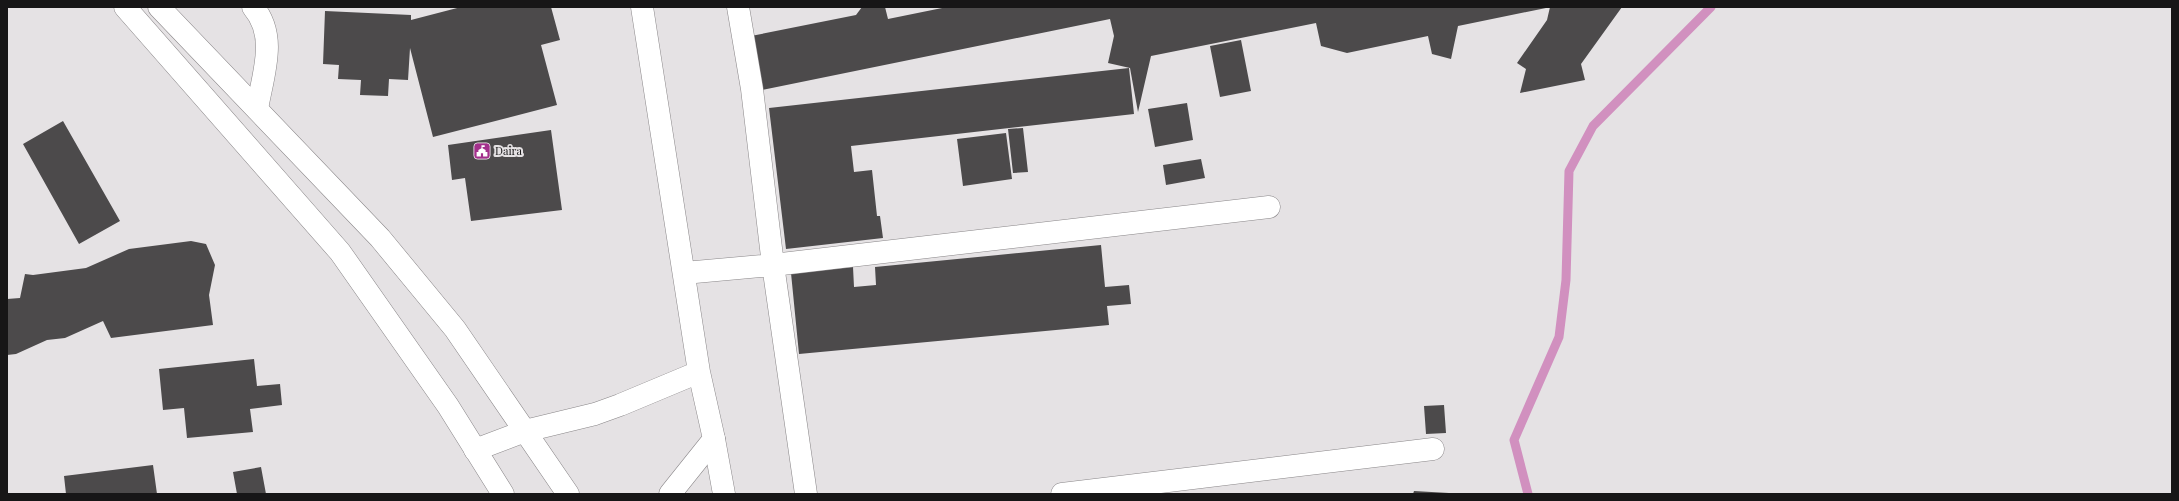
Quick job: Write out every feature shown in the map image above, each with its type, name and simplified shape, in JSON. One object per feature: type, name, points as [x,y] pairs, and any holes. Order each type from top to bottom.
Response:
[{"type":"main road","points":[[125,7],[340,252],[448,406],[503,494]]},
{"type":"main road","points":[[159,7],[380,238],[455,329],[568,494]]},
{"type":"main road","points":[[253,7],[266,27],[268,43],[257,109]]},
{"type":"main road","points":[[642,7],[699,372],[714,439],[724,494]]},
{"type":"main road","points":[[738,7],[752,89],[773,265],[806,494]]},
{"type":"main road","points":[[684,273],[773,265],[1269,207]]},
{"type":"main road","points":[[475,450],[525,431],[620,405],[699,372]]},
{"type":"main road","points":[[670,494],[714,439]]},
{"type":"main road","points":[[1062,494],[1433,449]]},
{"type":"building","points":[[461,7],[551,7],[560,40],[541,45],[557,105],[433,137],[410,48],[408,80],[389,79],[388,96],[360,95],[361,80],[338,79],[339,65],[323,64],[325,11],[411,15],[411,20]]},
{"type":"building","points":[[862,7],[885,7],[888,19],[947,7],[1546,8],[1458,26],[1451,59],[1432,54],[1428,36],[1347,53],[1321,46],[1316,23],[1151,56],[1138,112],[1130,68],[1108,63],[1114,36],[1110,19],[762,90],[751,36],[856,15]]},
{"type":"building","points":[[1550,7],[1622,7],[1581,64],[1585,80],[1520,93],[1526,69],[1517,63],[1547,20]]},
{"type":"building","points":[[1241,40],[1251,91],[1220,97],[1210,46]]},
{"type":"building","points":[[1129,68],[1134,114],[851,146],[854,172],[872,170],[877,216],[880,216],[883,238],[786,249],[769,108]]},
{"type":"building","points":[[1187,103],[1193,140],[1155,147],[1148,109]]},
{"type":"building","points":[[63,121],[120,221],[79,244],[23,144]]},
{"type":"building","points":[[1023,128],[1028,172],[1013,173],[1008,129]]},
{"type":"building","points":[[551,130],[562,210],[471,221],[465,178],[452,180],[448,145]]},
{"type":"building","points":[[1006,133],[1012,179],[963,186],[957,139]]},
{"type":"building","points":[[1201,159],[1205,178],[1166,185],[1163,165]]},
{"type":"building","points":[[191,241],[206,244],[215,265],[209,295],[213,325],[111,338],[103,321],[65,338],[47,340],[16,354],[7,355],[7,299],[20,298],[25,274],[33,275],[86,268],[129,249]]},
{"type":"building","points":[[1101,245],[1105,287],[1129,285],[1131,304],[1107,306],[1109,325],[799,354],[791,273],[853,267],[854,287],[876,285],[875,267]]},
{"type":"building","points":[[254,359],[257,386],[280,384],[282,405],[250,409],[253,432],[187,438],[184,408],[163,410],[159,369]]},
{"type":"building","points":[[1444,405],[1446,433],[1426,434],[1424,406]]},
{"type":"building","points":[[153,465],[157,494],[66,494],[64,476]]},
{"type":"building","points":[[261,467],[266,494],[237,494],[233,472]]},
{"type":"building","points":[[1414,491],[1449,493],[1449,494],[1413,494]]},
{"type":"waterway","points":[[1528,494],[1514,440],[1559,337],[1566,280],[1569,171],[1593,126],[1711,7]]},
{"type":"place","name":"Daira","points":[[482,151]]}]
